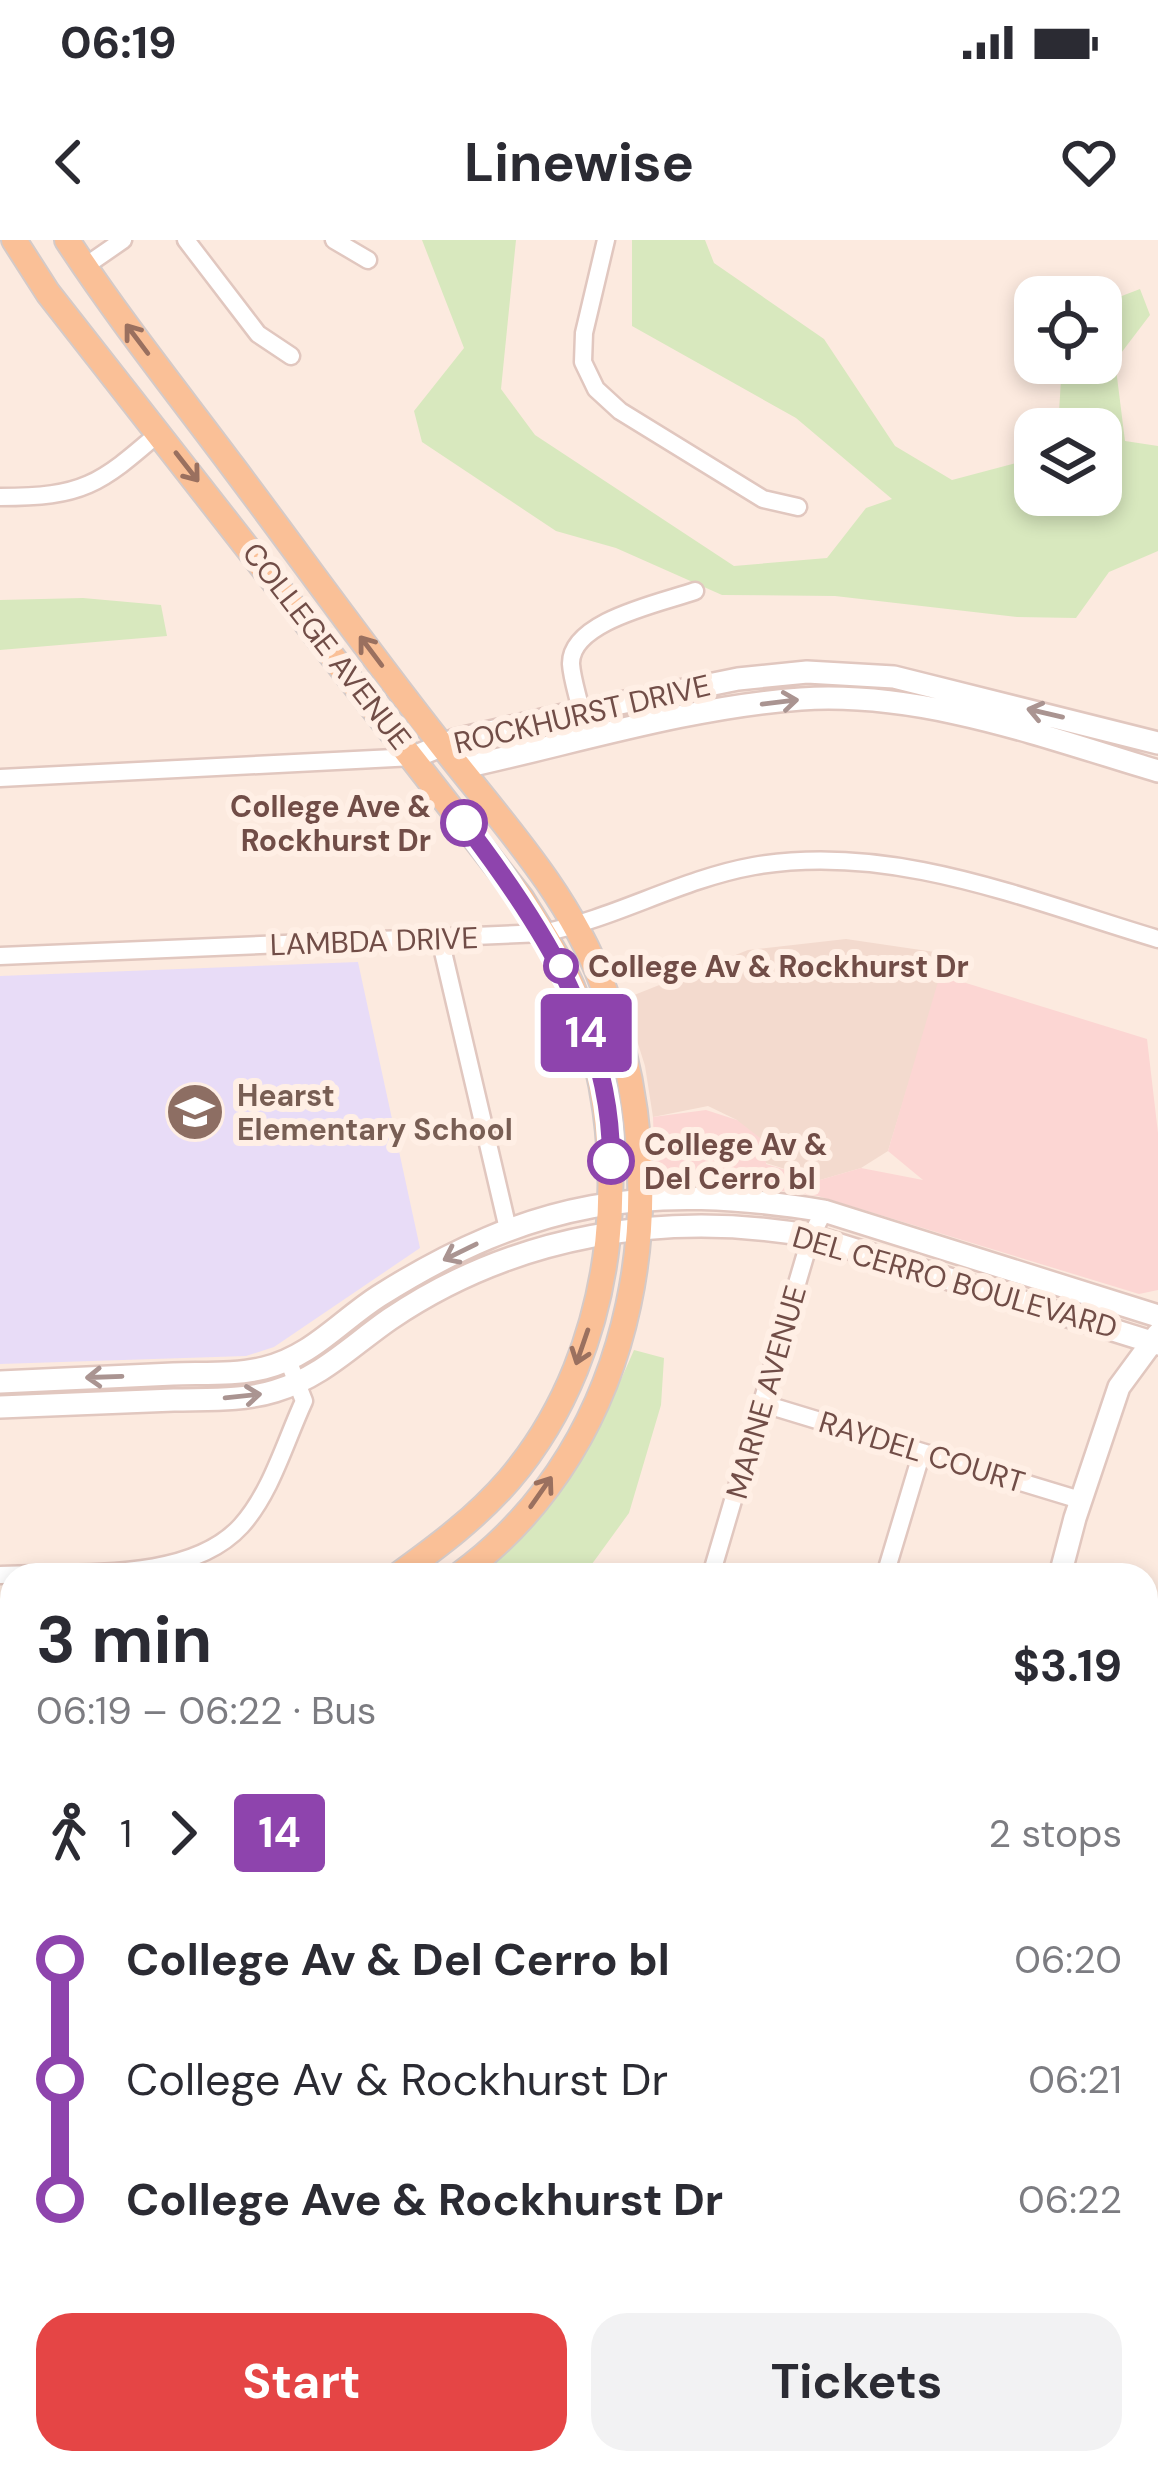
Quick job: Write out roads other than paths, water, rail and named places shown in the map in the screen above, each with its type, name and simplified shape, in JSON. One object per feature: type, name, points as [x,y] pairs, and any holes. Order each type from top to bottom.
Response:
[{"type":"main road","name":"COLLEGE AVENUE","points":[[14,240],[47,292],[522,899],[572,986],[598,1072],[611,1141],[608,1234],[591,1322],[573,1375],[548,1426],[509,1479],[462,1528],[414,1563]]},
{"type":"main road","name":"COLLEGE AVENUE","points":[[67,240],[441,745],[556,892],[602,982],[635,1113],[640,1230],[632,1295],[602,1396],[533,1506],[472,1563]]},
{"type":"street","points":[[84,267],[123,240]]},
{"type":"street","points":[[186,240],[258,334],[291,356]]},
{"type":"street","points":[[334,240],[368,260]]},
{"type":"street","points":[[606,240],[584,333],[583,362],[596,388],[620,411],[763,499],[799,507]]},
{"type":"street","points":[[0,497],[54,497],[91,486],[160,432]]},
{"type":"street","points":[[581,711],[571,661],[576,646],[593,626],[695,591]]},
{"type":"street","name":"ROCKHURST DRIVE","points":[[0,778],[414,757],[441,745],[581,711],[739,679],[807,672],[893,676],[1158,743]]},
{"type":"street","name":"ROCKHURST DRIVE","points":[[460,768],[727,708],[805,699],[889,704],[990,722],[1158,771]]},
{"type":"street","name":"LAMBDA DRIVE","points":[[0,956],[543,933],[574,927],[681,886],[753,866],[840,858],[931,872],[1158,939]]},
{"type":"street","points":[[440,939],[508,1229]]},
{"type":"street","name":"DEL CERRO BOULEVARD","points":[[0,1382],[242,1372],[288,1360],[316,1345],[376,1298],[455,1253],[569,1209],[640,1198],[771,1202],[824,1211],[1158,1316]]},
{"type":"street","name":"MARNE AVENUE","points":[[714,1563],[812,1236],[824,1211]]},
{"type":"street","name":"DEL CERRO BOULEVARD","points":[[0,1407],[244,1397],[299,1383],[330,1367],[391,1319],[518,1253],[608,1234],[705,1224],[812,1236],[1156,1340]]},
{"type":"street","points":[[1062,1563],[1119,1387],[1156,1340]]},
{"type":"street","points":[[177,1563],[198,1557],[239,1528],[260,1500],[304,1401],[288,1360]]},
{"type":"street","name":"RAYDEL COURT","points":[[764,1404],[1081,1500]]},
{"type":"street","points":[[889,1563],[922,1452]]},
{"type":"place","name":"College Ave & Rockhurst Dr","points":[[464,823]]},
{"type":"place","name":"College Av & Rockhurst Dr","points":[[561,966]]},
{"type":"place","name":"Hearst Elementary School","points":[[195,1112]]},
{"type":"place","name":"College Av & Del Cerro bl","points":[[611,1161]]}]
